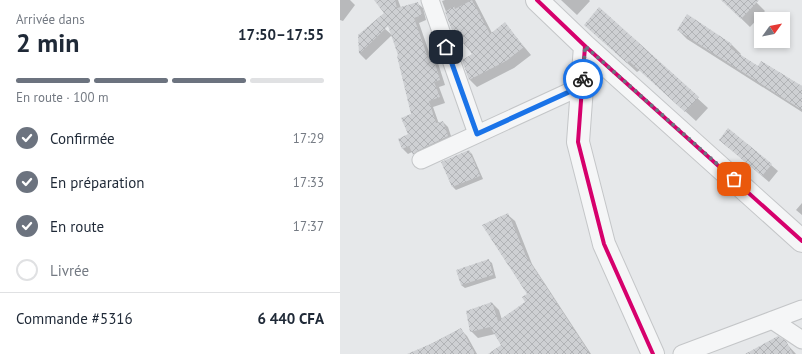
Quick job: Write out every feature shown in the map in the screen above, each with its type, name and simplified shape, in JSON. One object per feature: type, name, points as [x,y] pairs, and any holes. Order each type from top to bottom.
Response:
[{"type":"street","points":[[430,0],[477,134]]},
{"type":"street","points":[[537,0],[585,46],[802,241]]},
{"type":"street","points":[[585,46],[578,142],[604,244],[653,354]]},
{"type":"street","points":[[422,160],[582,86]]},
{"type":"street","points":[[682,354],[802,310]]},
{"type":"street","points":[[772,320],[802,340]]},
{"type":"building","points":[[374,0],[395,0],[397,8],[418,2],[422,15],[414,18],[428,58],[433,56],[440,80],[434,82],[440,97],[429,101],[436,123],[443,121],[448,136],[417,151],[413,155],[409,146],[402,149],[398,139],[408,134],[401,118],[411,114],[398,55],[388,26],[359,54],[358,35],[384,13]]},
{"type":"building","points":[[472,0],[490,34],[505,22],[524,47],[506,61],[469,80],[462,60],[472,54],[455,32],[453,33],[445,12],[454,6],[455,9]]},
{"type":"building","points":[[721,0],[759,0],[741,19]]},
{"type":"building","points":[[599,7],[699,97],[685,112],[629,61],[627,63],[584,25]]},
{"type":"building","points":[[687,14],[732,44],[730,48],[758,66],[761,61],[802,86],[802,110],[677,30]]},
{"type":"building","points":[[728,128],[772,164],[762,176],[719,140]]},
{"type":"building","points":[[469,150],[480,176],[452,187],[441,162]]},
{"type":"building","points":[[508,213],[526,256],[590,354],[488,354],[501,345],[490,327],[470,332],[466,311],[492,302],[498,321],[525,302],[522,297],[527,294],[482,225]]},
{"type":"building","points":[[489,259],[493,275],[461,285],[456,270]]},
{"type":"building","points":[[461,328],[475,354],[407,354],[433,343]]},
{"type":"building","points":[[778,336],[786,341],[793,354],[745,354]]},
{"type":"cycle path","points":[[537,0],[585,46],[802,241]]},
{"type":"cycle path","points":[[585,46],[578,142],[604,244],[653,354]]},
{"type":"way so far","points":[[583,79],[585,46],[734,179]]},
{"type":"route","points":[[446,47],[477,134],[582,86],[583,79]]}]
